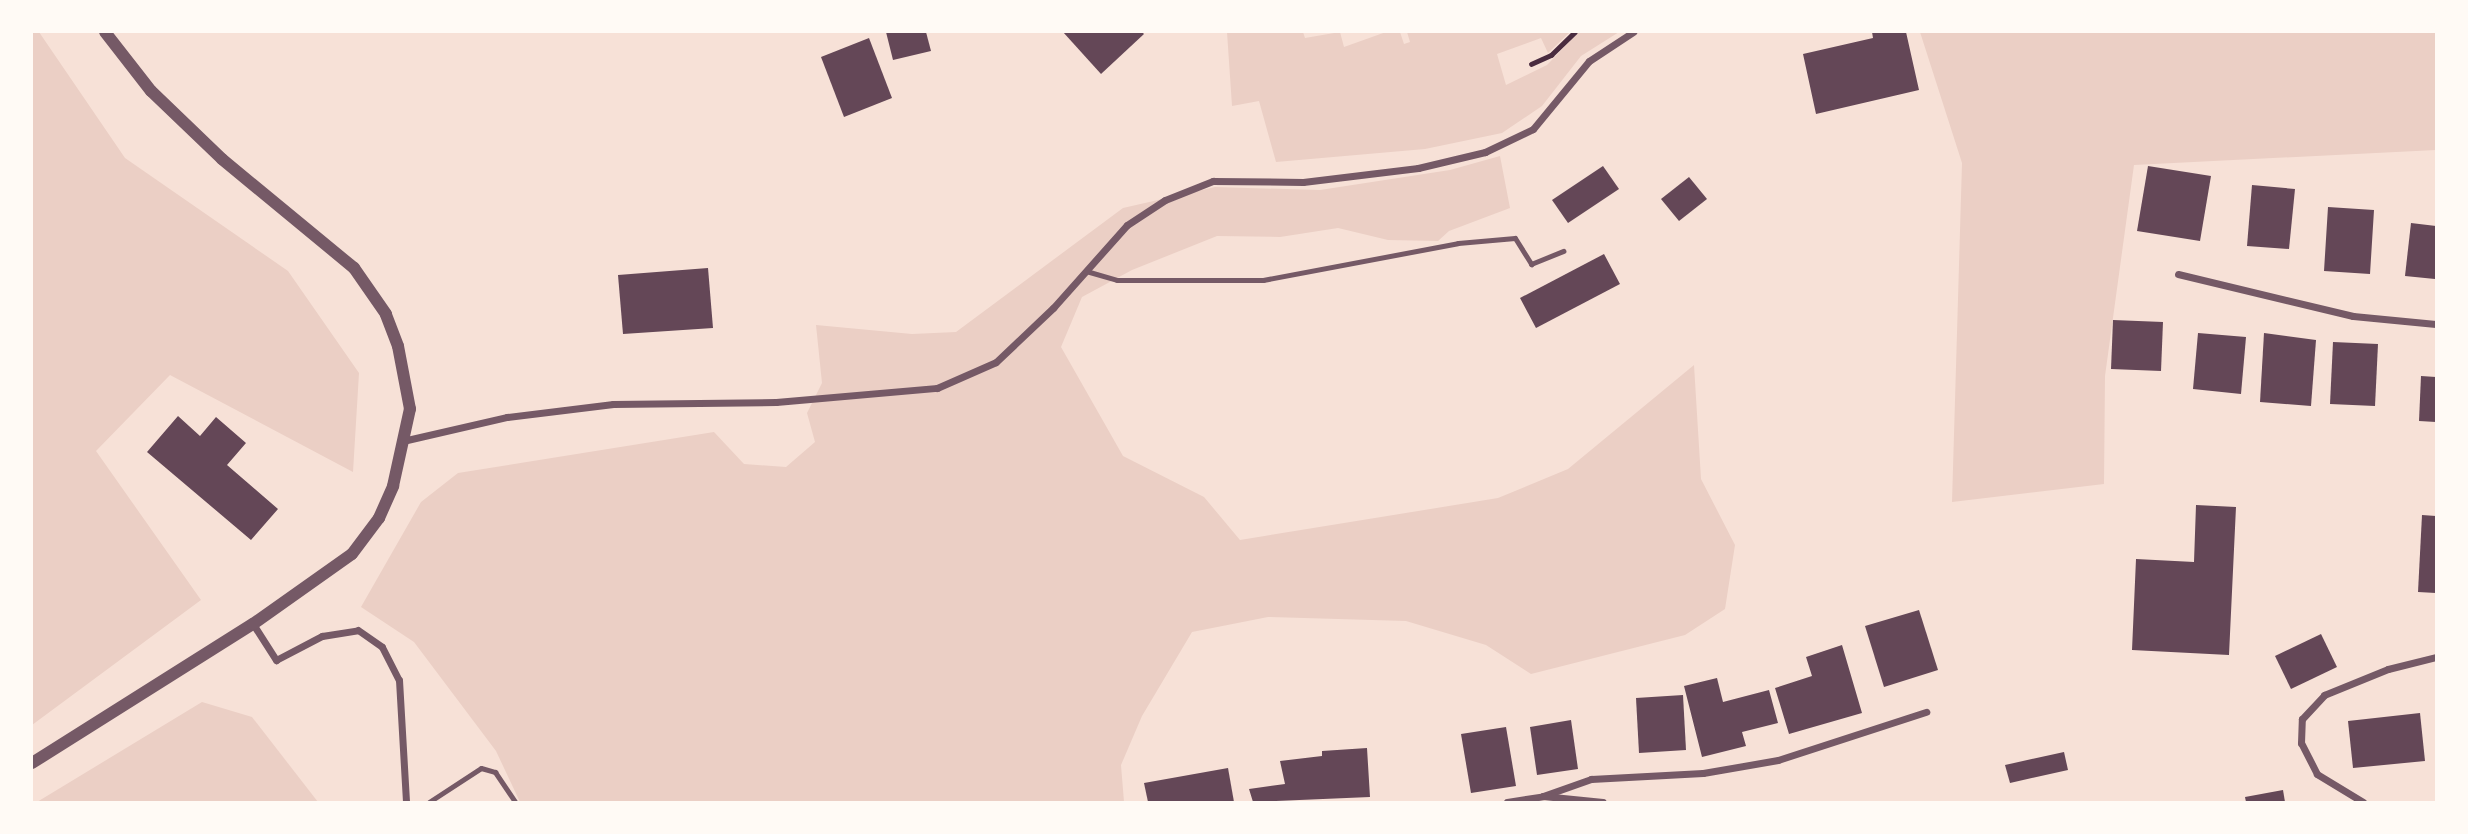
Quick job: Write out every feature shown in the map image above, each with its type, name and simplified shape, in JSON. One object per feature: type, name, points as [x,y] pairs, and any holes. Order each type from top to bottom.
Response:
[{"type":"street","points":[[32,763],[253,624],[352,554],[379,518],[407,440],[411,409],[398,346],[386,314],[354,268],[222,159],[152,90],[105,32]]},
{"type":"street","points":[[407,440],[507,417],[613,404],[776,402],[937,388],[996,362],[1086,271],[1127,225],[1189,188],[1213,181],[1303,182],[1346,177],[1418,168],[1485,152],[1533,129],[1589,61],[1633,32]]},
{"type":"street","points":[[2178,274],[2353,316],[2437,324]]},
{"type":"street","points":[[253,624],[276,660],[322,636],[358,630],[382,647],[399,680],[406,803]]},
{"type":"street","points":[[2363,803],[2317,774],[2301,743],[2302,719],[2324,695],[2388,669],[2437,657]]},
{"type":"street","points":[[1507,803],[1543,796],[1591,779],[1703,773],[1778,760],[1926,712]]},
{"type":"street","points":[[1543,796],[1603,803]]},
{"type":"lane","points":[[1086,271],[1117,279],[1263,280],[1458,243],[1515,238],[1531,264],[1564,251]]},
{"type":"lane","points":[[429,803],[481,768],[495,772],[515,803]]},
{"type":"path","points":[[1531,64],[1551,55],[1575,32]]},
{"type":"shaded area","points":[[32,32],[39,32],[125,158],[288,271],[359,373],[353,472],[170,375],[96,451],[201,600],[32,725]]},
{"type":"shaded area","points":[[1227,32],[1303,32],[1305,38],[1340,32],[1344,47],[1386,32],[1400,32],[1404,44],[1410,42],[1407,32],[1570,32],[1548,53],[1541,38],[1497,54],[1506,85],[1547,65],[1579,32],[1619,32],[1581,56],[1542,106],[1502,133],[1425,149],[1276,162],[1259,101],[1232,106]]},
{"type":"shaded area","points":[[1920,32],[2436,32],[2436,150],[2134,165],[2105,376],[2104,484],[1952,502],[1962,163]]},
{"type":"shaded area","points":[[1500,156],[1510,208],[1449,231],[1438,241],[1388,240],[1338,228],[1280,237],[1217,236],[1132,270],[1082,297],[1061,347],[1123,456],[1204,497],[1240,540],[1498,498],[1568,469],[1694,365],[1701,479],[1735,545],[1725,609],[1685,635],[1531,674],[1486,645],[1406,621],[1268,617],[1192,632],[1142,716],[1121,765],[1124,802],[520,802],[496,751],[414,642],[361,607],[421,502],[458,473],[714,432],[744,464],[786,467],[815,442],[807,413],[822,383],[816,325],[912,334],[956,332],[1123,208],[1215,187],[1320,190],[1450,170]]},
{"type":"shaded area","points":[[202,702],[252,717],[318,802],[37,802]]},
{"type":"building","points":[[886,32],[926,32],[931,51],[893,60]]},
{"type":"building","points":[[1063,32],[1142,32],[1144,34],[1101,74]]},
{"type":"building","points":[[1872,32],[1906,32],[1919,90],[1816,114],[1803,54],[1873,38]]},
{"type":"building","points":[[869,38],[892,98],[844,117],[821,57]]},
{"type":"building","points":[[1603,166],[1619,189],[1568,223],[1552,200]]},
{"type":"building","points":[[2148,166],[2211,176],[2200,241],[2137,231]]},
{"type":"building","points":[[1689,177],[1707,199],[1679,221],[1661,199]]},
{"type":"building","points":[[2252,185],[2295,189],[2289,249],[2247,246]]},
{"type":"building","points":[[2328,207],[2374,210],[2370,274],[2324,271]]},
{"type":"building","points":[[2411,223],[2436,226],[2435,279],[2405,276]]},
{"type":"building","points":[[1604,254],[1620,284],[1536,328],[1520,298]]},
{"type":"building","points":[[708,268],[713,328],[623,334],[618,275]]},
{"type":"building","points":[[2113,320],[2163,322],[2161,371],[2111,369]]},
{"type":"building","points":[[2198,333],[2246,337],[2241,394],[2193,389]]},
{"type":"building","points":[[2264,333],[2316,340],[2311,406],[2260,402]]},
{"type":"building","points":[[2333,342],[2378,344],[2375,406],[2330,404]]},
{"type":"building","points":[[2421,376],[2436,377],[2436,422],[2419,421]]},
{"type":"building","points":[[178,416],[200,436],[216,417],[246,443],[227,465],[278,509],[251,540],[147,452]]},
{"type":"building","points":[[2196,505],[2236,507],[2229,655],[2132,650],[2136,559],[2194,562]]},
{"type":"building","points":[[2422,515],[2436,516],[2436,593],[2418,592]]},
{"type":"building","points":[[1919,610],[1938,670],[1884,687],[1865,626]]},
{"type":"building","points":[[2321,634],[2337,667],[2291,689],[2275,656]]},
{"type":"building","points":[[1842,645],[1862,713],[1789,734],[1775,688],[1812,676],[1806,657]]},
{"type":"building","points":[[1717,678],[1723,702],[1769,690],[1778,723],[1742,732],[1746,746],[1702,757],[1684,686]]},
{"type":"building","points":[[1683,695],[1686,750],[1639,753],[1636,698]]},
{"type":"building","points":[[2420,713],[2425,761],[2353,768],[2348,721]]},
{"type":"building","points":[[1571,720],[1578,769],[1537,775],[1530,727]]},
{"type":"building","points":[[1506,727],[1516,786],[1471,793],[1461,734]]},
{"type":"building","points":[[1367,748],[1370,797],[1253,802],[1249,789],[1285,784],[1280,761],[1322,756],[1322,751]]},
{"type":"building","points":[[2064,752],[2068,770],[2010,783],[2005,765]]},
{"type":"building","points":[[1228,768],[1234,802],[1148,802],[1144,783]]},
{"type":"building","points":[[2283,790],[2285,802],[2246,802],[2245,797]]}]
